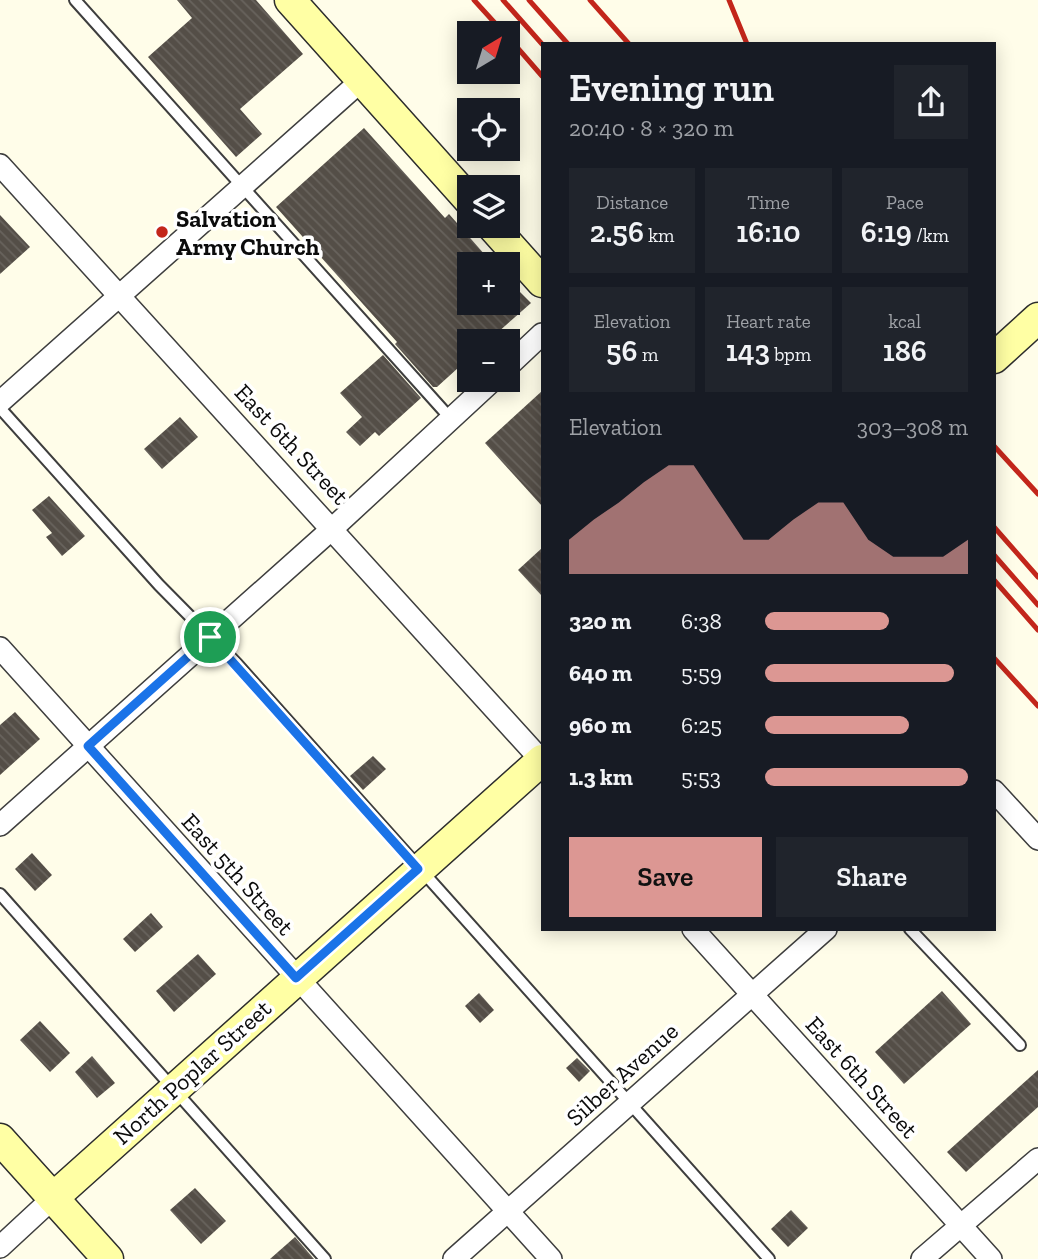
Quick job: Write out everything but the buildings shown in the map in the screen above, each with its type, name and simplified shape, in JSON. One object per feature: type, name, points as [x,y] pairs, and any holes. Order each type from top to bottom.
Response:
[{"type":"main road","points":[[290,0],[457,187]]},
{"type":"main road","points":[[503,238],[541,281]]},
{"type":"main road","points":[[996,356],[1038,318]]},
{"type":"main road","name":"North Poplar Street","points":[[54,1198],[172,1089],[541,762]]},
{"type":"main road","points":[[0,1139],[108,1259]]},
{"type":"street","points":[[0,402],[362,80]]},
{"type":"street","name":"East 6th Street","points":[[0,165],[333,528],[541,760]]},
{"type":"street","points":[[520,355],[541,335]]},
{"type":"street","points":[[0,825],[333,528],[480,392]]},
{"type":"street","name":"East 5th Street","points":[[0,649],[551,1259]]},
{"type":"street","points":[[996,793],[1038,839]]},
{"type":"street","name":"East 6th Street","points":[[695,931],[991,1259]]},
{"type":"street","name":"Silber Avenue","points":[[454,1259],[824,931]]},
{"type":"street","points":[[922,1259],[1038,1159]]},
{"type":"street","name":"North Poplar Street","points":[[0,1247],[54,1198]]},
{"type":"lane","points":[[75,0],[240,188],[451,419]]},
{"type":"lane","points":[[0,408],[210,637],[769,1259]]},
{"type":"lane","points":[[0,894],[325,1259]]},
{"type":"lane","points":[[912,931],[1020,1045]]},
{"type":"railway","points":[[474,0],[493,21]]},
{"type":"railway","points":[[503,0],[541,43]]},
{"type":"railway","points":[[529,0],[566,42]]},
{"type":"railway","points":[[590,0],[627,42]]},
{"type":"railway","points":[[729,0],[746,42]]},
{"type":"railway","points":[[520,51],[541,75]]},
{"type":"railway","points":[[996,448],[1038,494]]},
{"type":"railway","points":[[996,529],[1038,577]]},
{"type":"railway","points":[[996,557],[1038,605]]},
{"type":"railway","points":[[996,582],[1038,630]]},
{"type":"railway","points":[[996,660],[1038,706]]},
{"type":"place","name":"Salvation Army Church","points":[[162,232]]},
{"type":"route","points":[[210,637],[418,869],[296,978],[88,746],[210,637]]}]
